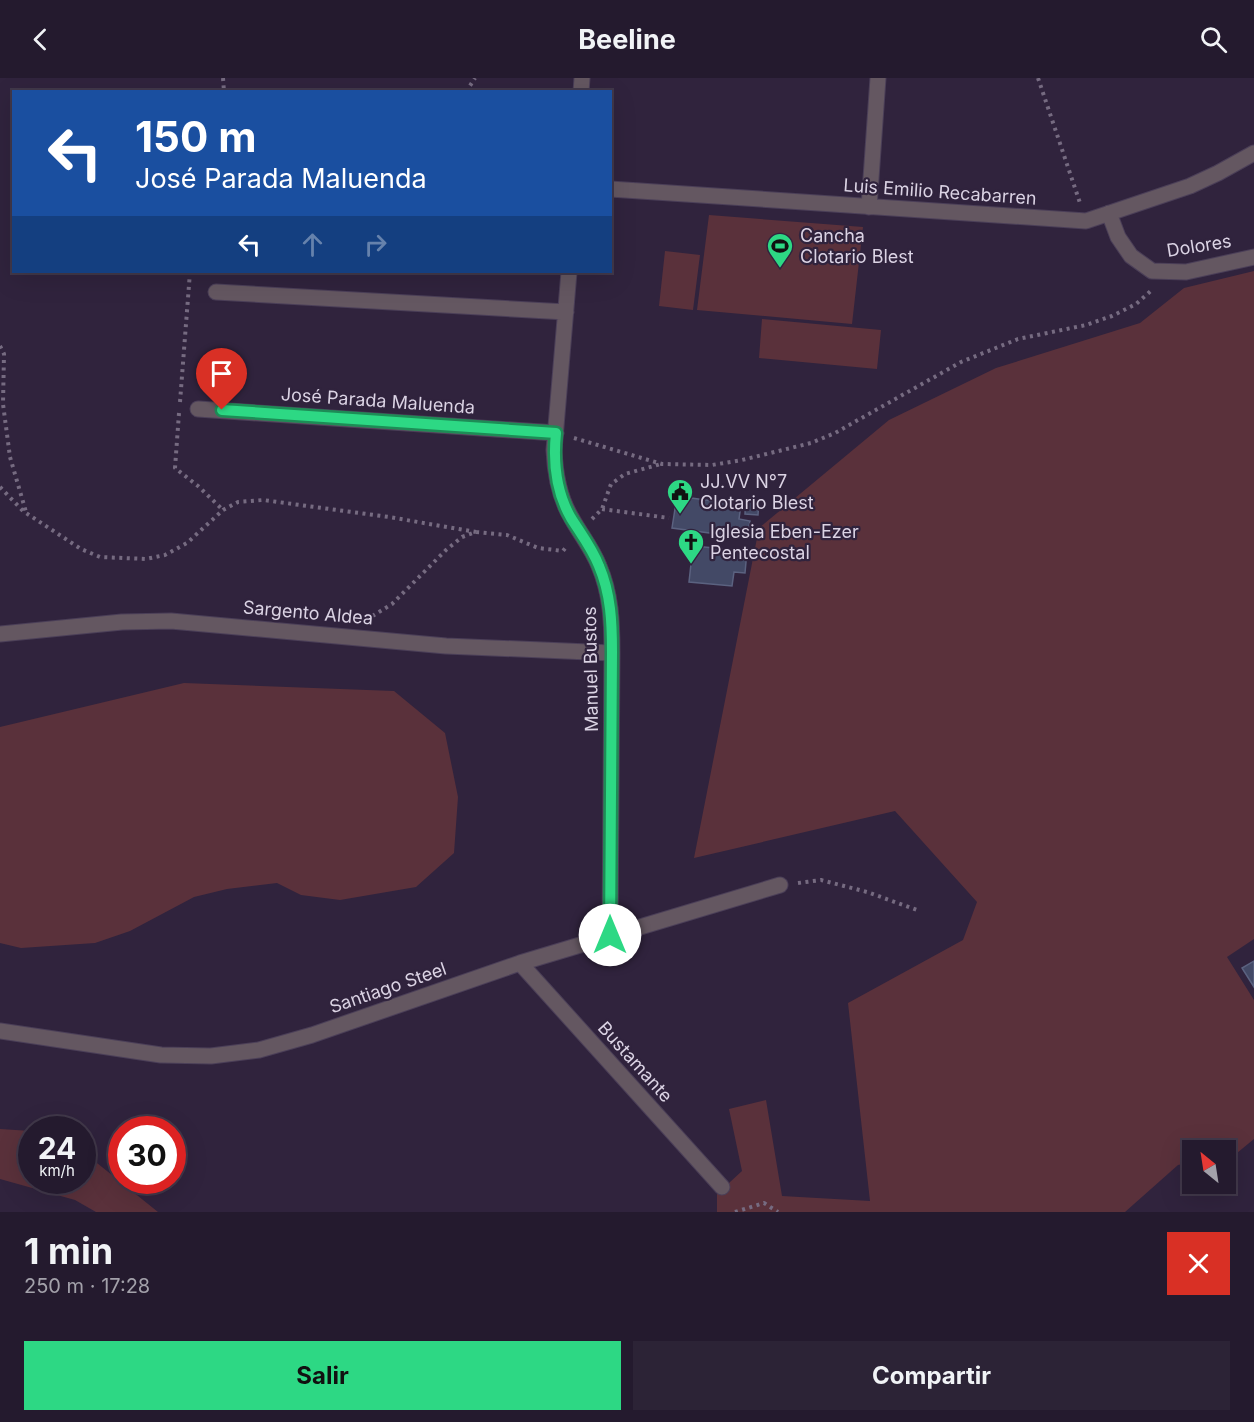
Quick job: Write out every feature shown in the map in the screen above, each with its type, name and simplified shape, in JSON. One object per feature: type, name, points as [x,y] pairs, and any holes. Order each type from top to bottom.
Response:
[{"type":"street","points":[[869,207],[879,78]]},
{"type":"street","name":"Luis Emilio Recabarren","points":[[612,189],[1086,221],[1190,186],[1254,153]]},
{"type":"street","name":"Dolores","points":[[1109,213],[1118,237],[1131,256],[1152,271],[1170,273],[1201,269],[1254,257]]},
{"type":"street","name":"Manuel Bustos","points":[[569,273],[555,467],[558,484],[571,517],[591,548],[606,586],[611,607],[610,935]]},
{"type":"street","points":[[216,292],[566,312]]},
{"type":"street","name":"José Parada Maluenda","points":[[198,409],[556,433]]},
{"type":"street","name":"Sargento Aldea","points":[[0,634],[145,621],[342,635],[446,646],[529,651],[612,652]]},
{"type":"street","name":"Santiago Steel","points":[[0,1031],[161,1055],[235,1054],[282,1044],[519,963],[780,885]]},
{"type":"street","name":"Bustamante","points":[[519,963],[722,1186]]},
{"type":"path","points":[[1038,78],[1086,221]]},
{"type":"path","points":[[556,433],[662,464],[712,465],[811,443],[836,433],[961,362],[1018,339],[1086,326],[1112,316],[1136,304],[1170,273]]},
{"type":"path","points":[[0,346],[4,354],[3,404],[10,457],[26,513]]},
{"type":"path","points":[[0,487],[26,513],[81,549],[100,557],[146,559],[165,555],[187,543],[223,510],[238,502],[263,500],[507,535],[538,548],[563,551],[602,509],[612,484],[625,474],[662,464]]},
{"type":"path","points":[[602,509],[669,518]]},
{"type":"path","points":[[342,635],[392,604],[446,550],[462,537],[476,532]]},
{"type":"path","points":[[780,885],[821,880],[867,892],[920,911]]},
{"type":"path","points":[[735,1212],[764,1203],[778,1212]]},
{"type":"shaded area","name":"Cancha Clotario Blest","points":[[709,215],[863,227],[852,324],[697,310]]},
{"type":"shaded area","points":[[665,251],[700,255],[693,310],[659,306]]},
{"type":"shaded area","points":[[1254,271],[1254,939],[1227,957],[1254,1000],[1254,1139],[1236,1153],[1236,1140],[1182,1140],[1182,1164],[1178,1165],[1125,1212],[717,1212],[717,1194],[742,1171],[729,1109],[766,1100],[782,1196],[870,1201],[848,1003],[963,940],[977,902],[895,811],[694,858],[759,528],[889,420],[996,368],[1140,323],[1184,288]]},
{"type":"shaded area","points":[[762,319],[881,330],[877,369],[759,358]]},
{"type":"shaded area","points":[[184,683],[394,691],[445,733],[458,797],[454,853],[416,887],[340,900],[301,895],[277,883],[227,889],[194,897],[130,931],[95,943],[21,948],[0,943],[0,727]]},
{"type":"shaded area","points":[[0,1129],[18,1130],[18,1184],[0,1179]]},
{"type":"shaded area","points":[[96,1162],[108,1172],[108,1194],[136,1194],[158,1212],[96,1212],[75,1200],[54,1194],[96,1194]]},
{"type":"building","points":[[677,496],[741,505],[739,519],[750,521],[747,538],[672,528]]},
{"type":"building","points":[[746,499],[759,500],[758,515],[745,514]]},
{"type":"building","points":[[693,546],[747,551],[745,573],[734,572],[732,586],[689,582]]},
{"type":"building","points":[[1254,961],[1254,987],[1242,968]]},
{"type":"place","name":"Cancha Clotario Blest","points":[[780,269]]},
{"type":"place","name":"JJ.VV N°7 Clotario Blest","points":[[680,515]]},
{"type":"place","name":"Iglesia Eben-Ezer Pentecostal","points":[[691,565]]},
{"type":"route","points":[[222,410],[556,433],[555,467],[563,501],[600,567],[611,607],[610,935]]}]
